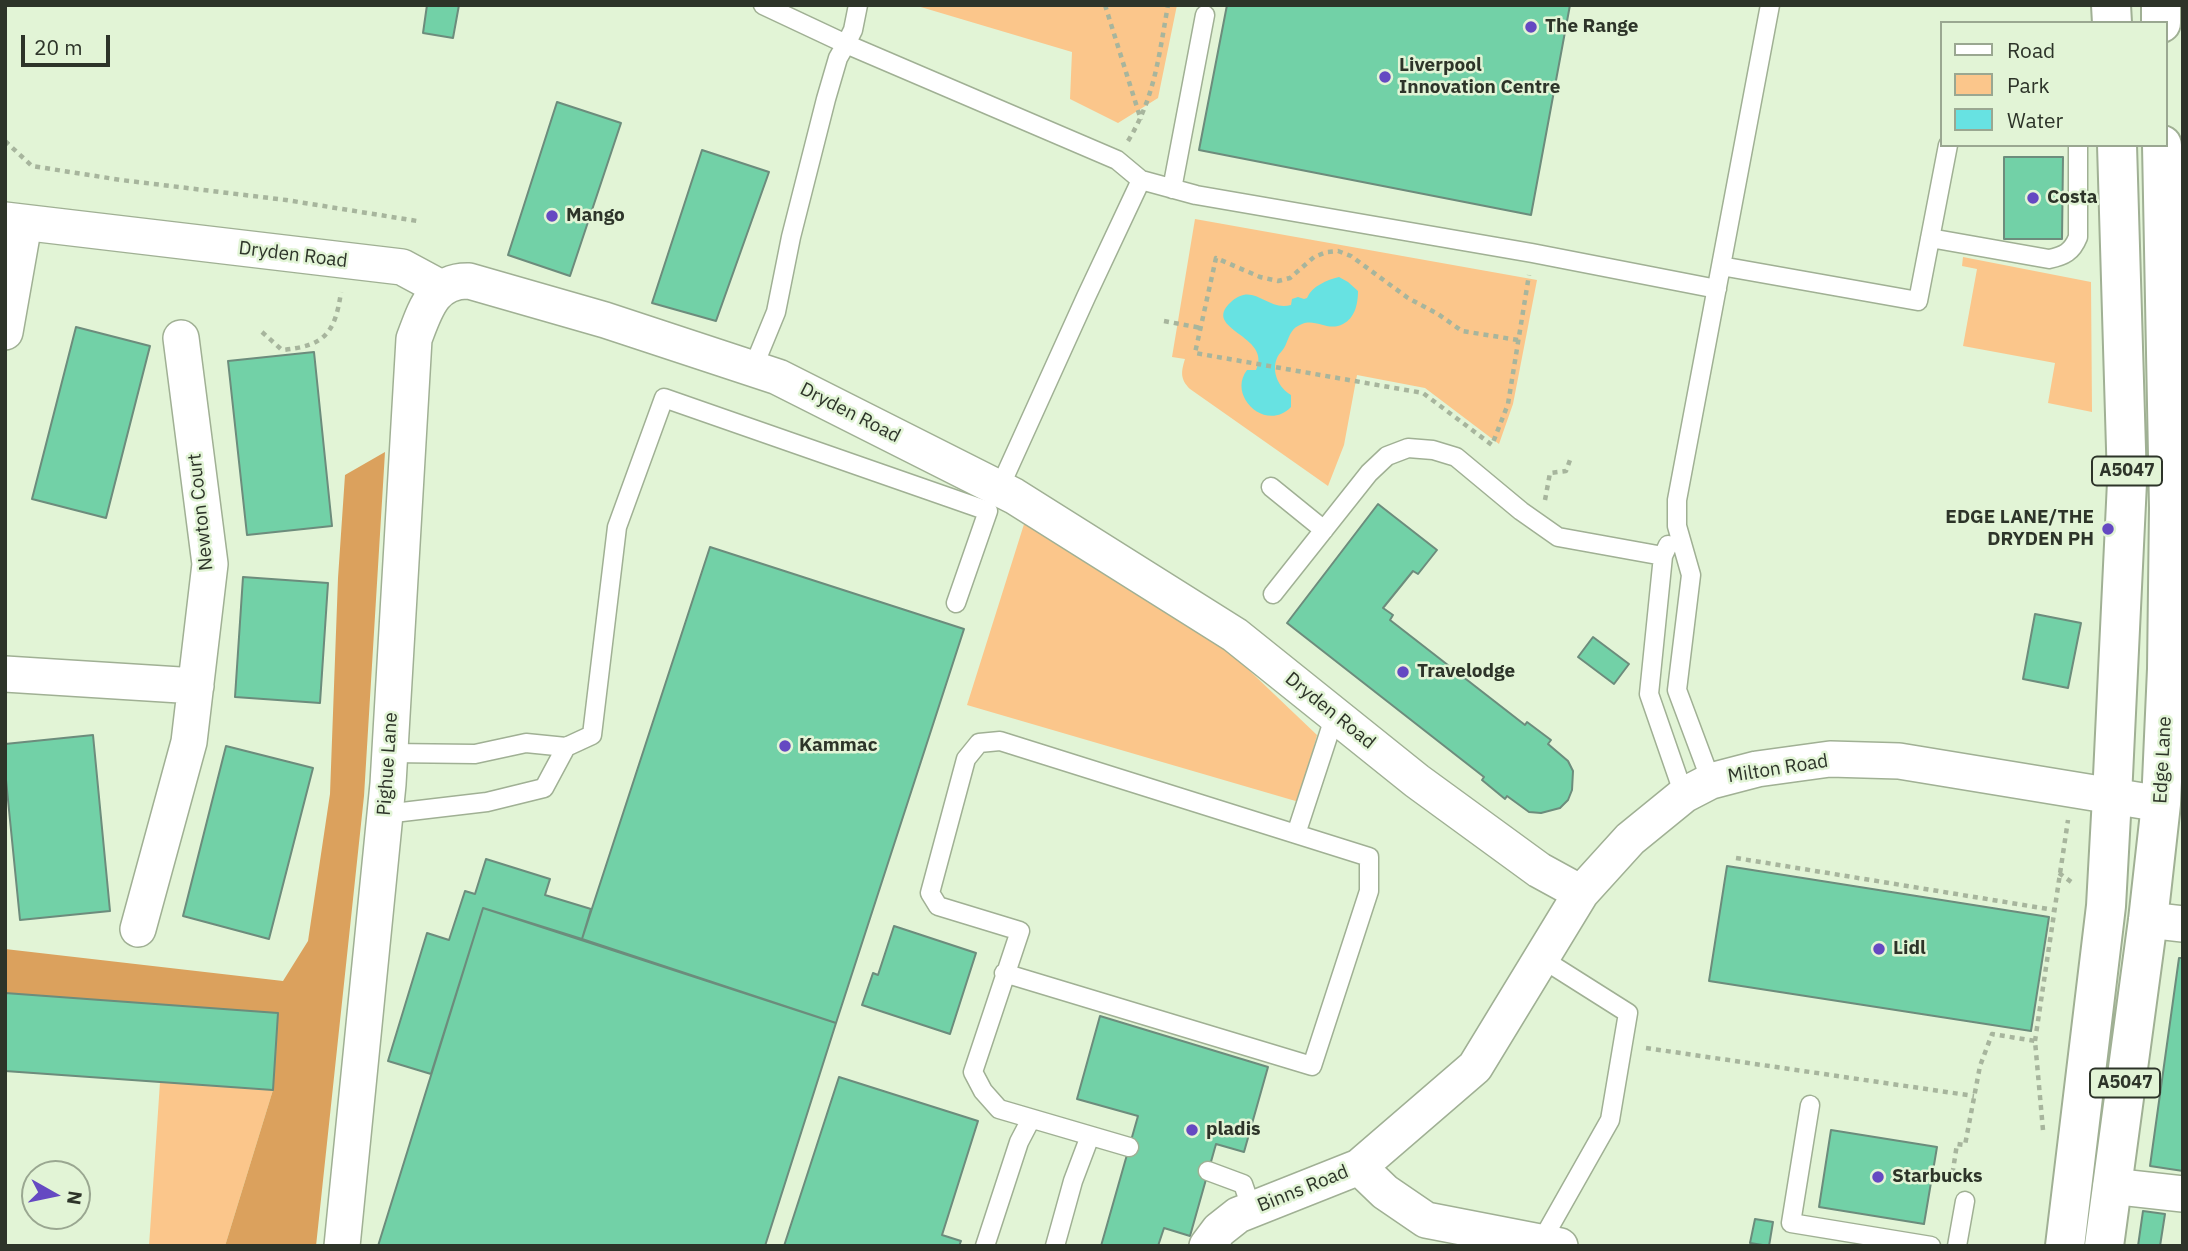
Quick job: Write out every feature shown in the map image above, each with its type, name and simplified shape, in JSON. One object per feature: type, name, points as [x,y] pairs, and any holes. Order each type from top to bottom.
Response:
[{"type":"highway","name":"A5047","points":[[2065,1246],[2106,906],[2127,482],[2117,147]]},
{"type":"highway","name":"Edge Lane","points":[[2104,1246],[2111,1186],[2165,922],[2161,804],[2175,668],[2162,147]]},
{"type":"street","name":"Dryden Road","points":[[15,222],[402,267],[441,288],[454,281],[469,281],[606,320],[778,377],[999,489],[1235,635],[1417,781],[1539,870],[1581,893]]},
{"type":"street","points":[[5,332],[15,222]]},
{"type":"street","name":"Pighue Lane","points":[[342,1246],[390,753],[414,339],[425,311],[441,288]]},
{"type":"street","name":"Newton Court","points":[[138,929],[189,742],[210,564],[181,338]]},
{"type":"street","points":[[5,674],[196,686]]},
{"type":"street","name":"Milton Road","points":[[1359,1167],[1475,1067],[1581,893],[1630,839],[1698,788],[1757,769],[1830,759],[1899,761],[2161,804]]},
{"type":"street","name":"Binns Road","points":[[1207,1246],[1219,1230],[1238,1216],[1359,1167],[1385,1192],[1426,1220],[1550,1244]]},
{"type":"street","points":[[2111,1186],[2183,1194]]},
{"type":"lane","points":[[763,5],[846,44],[1116,160],[1141,180],[1210,198],[1532,253],[1717,289]]},
{"type":"lane","points":[[753,368],[776,312],[791,237],[826,99],[838,58],[853,30],[858,5]]},
{"type":"lane","points":[[1698,788],[1677,690],[1691,575],[1677,526],[1677,500],[1770,5]]},
{"type":"lane","points":[[1172,189],[1205,15]]},
{"type":"lane","points":[[1721,266],[1919,301],[1948,147]]},
{"type":"lane","points":[[1930,238],[2049,259],[2063,257],[2074,247],[2078,237],[2078,147]]},
{"type":"lane","points":[[999,489],[1141,180]]},
{"type":"lane","points":[[390,753],[475,754],[526,743],[566,747],[592,735],[617,527],[664,398],[988,511],[956,603]]},
{"type":"lane","points":[[1273,594],[1369,473],[1387,456],[1408,448],[1433,450],[1456,457],[1558,537],[1663,556]]},
{"type":"lane","points":[[1271,487],[1324,530]]},
{"type":"lane","points":[[1677,526],[1663,556],[1649,694],[1698,788]]},
{"type":"lane","points":[[1296,834],[1335,715]]},
{"type":"lane","points":[[1004,973],[1311,1066],[1369,891],[1368,856],[1000,741],[979,743],[966,759],[930,893],[938,906],[1020,931],[1004,973],[973,1072],[983,1091],[999,1109],[1129,1147]]},
{"type":"lane","points":[[385,814],[486,802],[544,788],[566,747]]},
{"type":"lane","points":[[1541,958],[1629,1013],[1610,1119],[1550,1244]]},
{"type":"lane","points":[[1810,1105],[1791,1223],[1931,1246]]},
{"type":"lane","points":[[985,1246],[1019,1142],[1031,1118]]},
{"type":"lane","points":[[1055,1246],[1073,1181],[1090,1136]]},
{"type":"lane","points":[[1208,1171],[1243,1184],[1252,1210]]},
{"type":"lane","points":[[1957,1198],[1957,1246]]},
{"type":"path","points":[[1105,5],[1140,120]]},
{"type":"path","points":[[1116,160],[1140,120],[1151,94],[1168,5]]},
{"type":"path","points":[[5,141],[32,166],[286,200],[417,221]]},
{"type":"path","points":[[1518,340],[1462,331],[1408,298],[1352,256],[1338,251],[1314,257],[1290,278],[1278,281],[1260,277],[1216,258],[1195,353],[1423,393],[1492,445],[1508,404],[1532,253]]},
{"type":"path","points":[[261,331],[282,349],[306,348],[320,341],[332,327],[339,309],[345,261]]},
{"type":"path","points":[[1164,321],[1201,328]]},
{"type":"path","points":[[1540,525],[1550,473],[1566,471],[1570,460]]},
{"type":"path","points":[[2073,790],[2035,1041],[2043,1142],[2078,1147]]},
{"type":"path","points":[[1736,858],[2054,910]]},
{"type":"path","points":[[1957,1198],[1957,1144],[1965,1145],[1980,1066],[1992,1034],[2035,1041]]},
{"type":"path","points":[[1623,1044],[1974,1096]]},
{"type":"green space","points":[[914,5],[1177,5],[1158,98],[1118,123],[1070,99],[1072,52]]},
{"type":"green space","points":[[1195,219],[1537,280],[1513,404],[1499,444],[1425,388],[1357,375],[1344,445],[1328,486],[1190,389],[1182,375],[1185,359],[1172,357]]},
{"type":"green space","points":[[1963,257],[2091,282],[2092,412],[2048,403],[2055,363],[1963,346],[1977,269],[1962,266]]},
{"type":"green space","points":[[1025,521],[1231,653],[1317,735],[1299,802],[967,705]]},
{"type":"green space","points":[[160,1082],[273,1090],[225,1246],[149,1246]]},
{"type":"shaded area","points":[[385,452],[364,796],[316,1246],[225,1246],[273,1090],[278,1013],[5,993],[5,949],[283,981],[308,941],[330,794],[338,578],[345,475]]},
{"type":"water","points":[[1339,277],[1358,291],[1353,314],[1338,326],[1307,323],[1293,330],[1275,363],[1280,384],[1291,395],[1291,407],[1281,414],[1261,414],[1252,408],[1242,390],[1242,380],[1247,370],[1256,370],[1259,358],[1247,340],[1224,320],[1224,312],[1239,296],[1247,295],[1275,305],[1291,305],[1292,299],[1307,298],[1316,287]]},
{"type":"building","points":[[427,5],[459,5],[453,38],[423,33]]},
{"type":"building","name":"Liverpool Innovation Centre","points":[[1227,5],[1570,5],[1531,215],[1199,150]]},
{"type":"building","points":[[557,102],[621,123],[570,276],[508,255]]},
{"type":"building","points":[[702,150],[769,172],[716,321],[652,303]]},
{"type":"building","name":"Costa","points":[[2004,157],[2063,157],[2062,239],[2004,239]]},
{"type":"building","points":[[76,327],[150,346],[106,518],[32,499]]},
{"type":"building","points":[[314,352],[332,526],[247,535],[228,361]]},
{"type":"building","name":"Travelodge","points":[[1378,504],[1437,550],[1418,574],[1413,571],[1383,608],[1393,615],[1390,620],[1525,725],[1527,722],[1551,740],[1548,744],[1568,761],[1573,771],[1572,790],[1568,800],[1560,808],[1541,813],[1529,812],[1507,796],[1505,799],[1482,780],[1484,777],[1287,623]]},
{"type":"building","name":"Kammac","points":[[710,547],[964,629],[836,1023],[582,939]]},
{"type":"building","points":[[243,577],[328,583],[320,703],[235,697]]},
{"type":"building","points":[[2035,614],[2081,623],[2068,688],[2023,679]]},
{"type":"building","points":[[1593,637],[1629,664],[1614,684],[1578,657]]},
{"type":"building","points":[[93,735],[110,911],[20,920],[5,770],[5,744]]},
{"type":"building","points":[[226,746],[313,768],[269,939],[183,916]]},
{"type":"building","points":[[486,859],[550,879],[545,895],[591,909],[582,939],[483,908],[431,1074],[388,1061],[427,933],[449,940],[465,891],[475,894]]},
{"type":"building","name":"Lidl","points":[[1727,866],[2049,917],[2031,1031],[1709,981]]},
{"type":"building","points":[[483,908],[836,1023],[765,1246],[378,1246]]},
{"type":"building","points":[[894,926],[976,953],[950,1034],[862,1005],[873,973],[878,975]]},
{"type":"building","points":[[2179,958],[2183,958],[2183,1171],[2150,1166]]},
{"type":"building","points":[[5,993],[278,1013],[273,1090],[5,1071]]},
{"type":"building","name":"pladis","points":[[1100,1016],[1268,1067],[1244,1152],[1216,1144],[1190,1236],[1164,1228],[1158,1246],[1101,1246],[1138,1116],[1077,1099]]},
{"type":"building","points":[[839,1077],[978,1121],[942,1235],[961,1241],[959,1246],[784,1246]]},
{"type":"building","name":"Starbucks","points":[[1831,1130],[1937,1147],[1924,1224],[1819,1207]]},
{"type":"building","points":[[2143,1211],[2165,1214],[2160,1246],[2138,1246]]},
{"type":"building","points":[[1755,1219],[1773,1222],[1769,1246],[1750,1243]]},
{"type":"place","name":"The Range","points":[[1531,27]]},
{"type":"place","name":"Liverpool Innovation Centre","points":[[1385,77]]},
{"type":"place","name":"Costa","points":[[2033,198]]},
{"type":"place","name":"Mango","points":[[552,216]]},
{"type":"place","name":"EDGE LANE/THE DRYDEN PH","points":[[2108,529]]},
{"type":"place","name":"Travelodge","points":[[1403,672]]},
{"type":"place","name":"Kammac","points":[[785,746]]},
{"type":"place","name":"Lidl","points":[[1879,949]]},
{"type":"place","name":"pladis","points":[[1192,1130]]},
{"type":"place","name":"Starbucks","points":[[1878,1177]]}]
